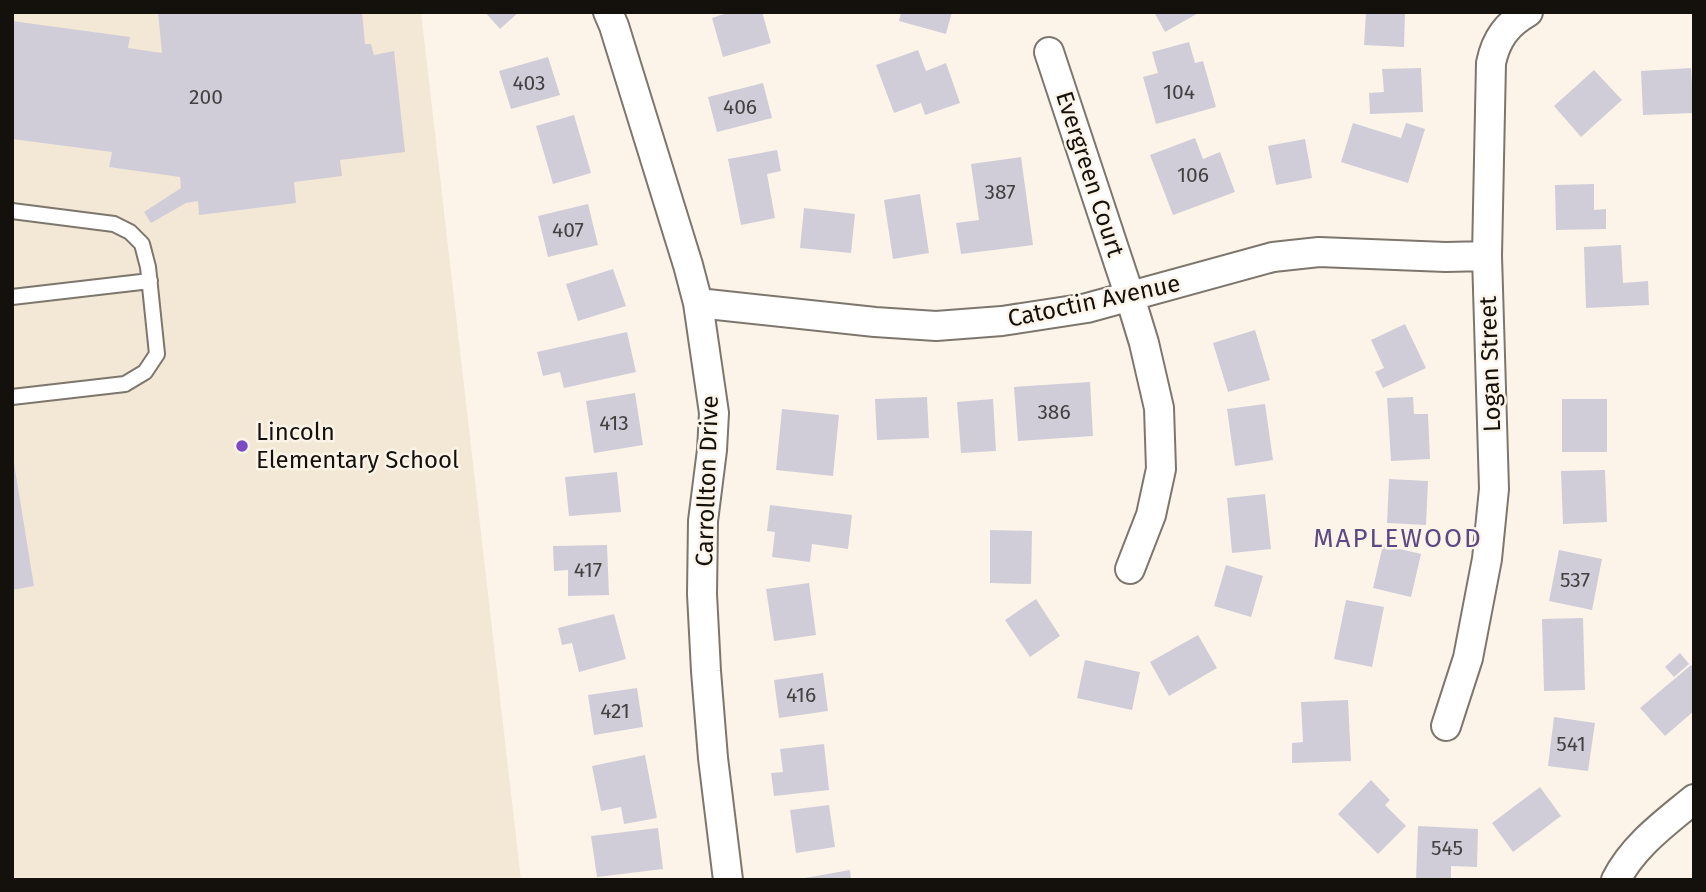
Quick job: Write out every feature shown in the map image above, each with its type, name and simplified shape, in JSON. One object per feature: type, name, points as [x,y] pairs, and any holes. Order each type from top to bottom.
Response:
[{"type":"street","name":"Carrollton Drive","points":[[608,12],[698,303],[714,413],[703,522],[702,594],[713,758],[728,880]]},
{"type":"street","name":"Logan Street","points":[[1446,726],[1468,658],[1487,559],[1494,489],[1487,256],[1492,63],[1497,42],[1503,33],[1528,12]]},
{"type":"street","name":"Evergreen Court","points":[[1049,51],[1130,297],[1159,408],[1161,469],[1151,515],[1130,569]]},
{"type":"street","name":"Catoctin Avenue","points":[[698,303],[936,326],[1002,321],[1087,308],[1273,257],[1319,252],[1487,256]]},
{"type":"street","points":[[1616,880],[1633,854],[1651,834],[1694,799]]},
{"type":"lane","points":[[12,211],[114,224],[130,232],[142,244],[148,267],[157,354],[145,372],[125,384],[12,397]]},
{"type":"lane","points":[[12,298],[150,281]]},
{"type":"shaded area","name":"Lincoln Elementary School","points":[[12,12],[421,12],[521,880],[12,880]]},
{"type":"building","points":[[158,12],[362,12],[365,44],[371,44],[374,55],[394,51],[405,152],[340,160],[342,176],[294,182],[296,203],[199,215],[198,201],[186,203],[151,223],[144,212],[181,188],[180,177],[109,167],[112,152],[12,139],[12,21],[130,37],[128,48],[162,53]]},
{"type":"building","points":[[485,12],[519,12],[500,29]]},
{"type":"building","points":[[730,12],[762,12],[771,43],[723,57],[712,18]]},
{"type":"building","points":[[901,12],[952,12],[946,34],[899,21]]},
{"type":"building","points":[[1154,12],[1200,12],[1165,32]]},
{"type":"building","points":[[1366,12],[1405,12],[1404,47],[1364,45]]},
{"type":"building","points":[[1189,42],[1195,63],[1203,61],[1216,107],[1156,124],[1143,77],[1158,73],[1152,52]]},
{"type":"building","points":[[918,50],[926,71],[946,63],[960,103],[925,115],[921,103],[894,113],[876,65]]},
{"type":"building","points":[[548,57],[560,95],[511,109],[499,71]]},
{"type":"building","points":[[1421,68],[1423,112],[1370,114],[1369,93],[1384,92],[1382,69]]},
{"type":"building","points":[[1691,68],[1694,113],[1643,115],[1641,71]]},
{"type":"building","points":[[1594,70],[1622,100],[1581,137],[1554,106]]},
{"type":"building","points":[[763,83],[772,118],[717,132],[708,97]]},
{"type":"building","points":[[574,115],[591,173],[553,184],[536,126]]},
{"type":"building","points":[[1353,123],[1401,138],[1406,123],[1425,129],[1408,183],[1341,162]]},
{"type":"building","points":[[1195,138],[1203,159],[1220,152],[1235,192],[1173,215],[1150,155]]},
{"type":"building","points":[[1305,139],[1312,178],[1276,185],[1268,146]]},
{"type":"building","points":[[777,150],[781,171],[767,174],[775,218],[741,225],[728,159]]},
{"type":"building","points":[[1021,157],[1033,245],[961,254],[956,223],[979,220],[971,164]]},
{"type":"building","points":[[1594,184],[1594,210],[1606,209],[1606,229],[1556,230],[1555,185]]},
{"type":"building","points":[[920,194],[929,253],[893,259],[884,200]]},
{"type":"building","points":[[588,204],[598,245],[548,257],[538,216]]},
{"type":"building","points":[[804,208],[855,214],[851,253],[800,248]]},
{"type":"building","points":[[1621,245],[1623,283],[1648,281],[1649,305],[1586,308],[1584,247]]},
{"type":"building","points":[[613,269],[626,306],[578,321],[566,284]]},
{"type":"building","points":[[1405,324],[1426,368],[1383,388],[1375,372],[1384,368],[1371,340]]},
{"type":"building","points":[[1255,330],[1270,380],[1228,392],[1213,343]]},
{"type":"building","points":[[627,332],[636,372],[564,388],[560,372],[543,376],[537,352]]},
{"type":"building","points":[[1090,382],[1093,436],[1018,441],[1014,387]]},
{"type":"building","points":[[635,393],[643,445],[594,453],[586,401]]},
{"type":"building","points":[[927,397],[929,438],[877,440],[875,399]]},
{"type":"building","points":[[1413,397],[1414,414],[1428,414],[1430,459],[1391,461],[1387,398]]},
{"type":"building","points":[[993,399],[996,451],[961,453],[957,402]]},
{"type":"building","points":[[1562,399],[1607,399],[1607,452],[1562,452]]},
{"type":"building","points":[[1265,404],[1273,460],[1235,466],[1227,409]]},
{"type":"building","points":[[782,409],[839,415],[833,476],[776,470]]},
{"type":"building","points":[[12,463],[34,586],[12,590]]},
{"type":"building","points":[[1605,470],[1607,522],[1563,524],[1561,471]]},
{"type":"building","points":[[617,472],[621,512],[569,516],[565,477]]},
{"type":"building","points":[[1389,479],[1428,481],[1426,525],[1387,523]]},
{"type":"building","points":[[1265,494],[1271,549],[1232,553],[1227,498]]},
{"type":"building","points":[[770,505],[852,515],[848,549],[812,544],[810,562],[772,557],[775,532],[767,531]]},
{"type":"building","points":[[990,530],[1032,531],[1031,584],[990,583]]},
{"type":"building","points":[[607,545],[609,595],[568,596],[568,570],[554,571],[553,546]]},
{"type":"building","points":[[1383,545],[1421,554],[1411,597],[1373,588]]},
{"type":"building","points":[[1559,550],[1602,559],[1592,610],[1549,601]]},
{"type":"building","points":[[1226,565],[1263,576],[1251,617],[1214,606]]},
{"type":"building","points":[[809,583],[816,635],[774,641],[766,589]]},
{"type":"building","points":[[1036,599],[1060,636],[1030,657],[1005,620]]},
{"type":"building","points":[[1346,600],[1384,607],[1372,667],[1334,659]]},
{"type":"building","points":[[614,614],[626,659],[579,672],[572,643],[562,645],[558,628]]},
{"type":"building","points":[[1583,618],[1585,690],[1544,691],[1542,619]]},
{"type":"building","points":[[1198,635],[1217,668],[1169,696],[1150,662]]},
{"type":"building","points":[[1680,653],[1689,664],[1674,677],[1665,667]]},
{"type":"building","points":[[1085,660],[1140,672],[1132,710],[1077,698]]},
{"type":"building","points":[[1691,665],[1694,669],[1694,711],[1665,736],[1640,708]]},
{"type":"building","points":[[823,673],[828,711],[779,718],[774,680]]},
{"type":"building","points":[[637,688],[643,727],[594,735],[588,695]]},
{"type":"building","points":[[1348,700],[1351,761],[1292,763],[1292,743],[1303,742],[1301,702]]},
{"type":"building","points":[[1554,717],[1595,723],[1588,771],[1548,766]]},
{"type":"building","points":[[824,744],[829,790],[774,796],[771,773],[783,772],[780,749]]},
{"type":"building","points":[[645,755],[657,818],[624,824],[621,807],[601,811],[592,766]]},
{"type":"building","points":[[1371,780],[1390,800],[1385,805],[1406,826],[1378,854],[1338,814]]},
{"type":"building","points":[[1540,787],[1561,816],[1513,852],[1492,823]]},
{"type":"building","points":[[829,805],[835,847],[796,853],[790,810]]},
{"type":"building","points":[[1418,826],[1478,829],[1477,867],[1451,866],[1451,880],[1416,880]]},
{"type":"building","points":[[658,828],[663,869],[597,877],[591,836]]},
{"type":"building","points":[[850,870],[851,880],[805,880],[805,878]]},
{"type":"place","name":"Lincoln Elementary School","points":[[242,446]]},
{"type":"district","name":"MAPLEWOOD","points":[[1398,538]]}]
